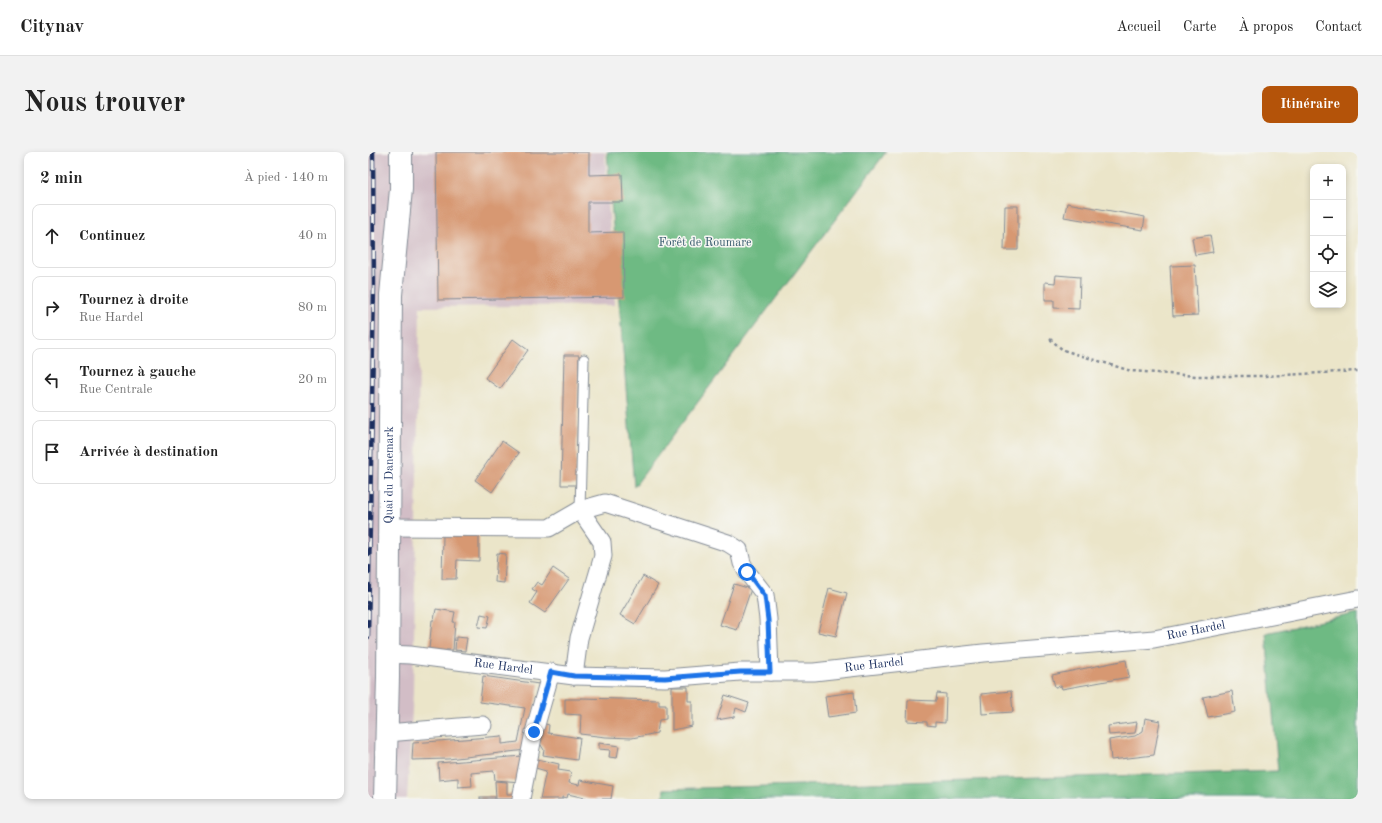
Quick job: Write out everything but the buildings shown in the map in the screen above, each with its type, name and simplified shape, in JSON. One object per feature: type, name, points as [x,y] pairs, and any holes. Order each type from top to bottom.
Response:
[{"type":"main road","name":"Quai du Danemark","points":[[386,799],[390,527],[391,295],[401,189],[401,152]]},
{"type":"street","points":[[390,527],[549,528],[580,510],[605,503],[728,543],[739,550],[742,563],[747,572],[765,596],[768,620],[770,672]]},
{"type":"street","points":[[574,676],[579,638],[603,556],[602,542],[580,510]]},
{"type":"street","name":"Rue Hardel","points":[[388,654],[410,655],[574,676],[665,678],[740,672],[814,672],[983,653],[1154,639],[1358,599]]},
{"type":"street","points":[[521,799],[534,732],[551,672]]},
{"type":"street","points":[[387,733],[483,725]]},
{"type":"lane","points":[[580,510],[584,359]]},
{"type":"path","points":[[1050,339],[1063,350],[1131,371],[1196,376],[1265,376],[1358,371]]},
{"type":"shaded area","points":[[368,152],[605,152],[615,305],[420,307],[413,693],[407,799],[368,799]]},
{"type":"green space","name":"Forêt de Roumare","points":[[607,152],[886,152],[634,487]]},
{"type":"green space","points":[[1358,613],[1358,799],[663,799],[664,789],[1278,771],[1266,633]]},
{"type":"railway","points":[[368,637],[374,287],[373,152]]},
{"type":"route","points":[[534,732],[551,672],[592,677],[665,678],[740,672],[770,672],[768,620],[765,596],[747,572]]}]
